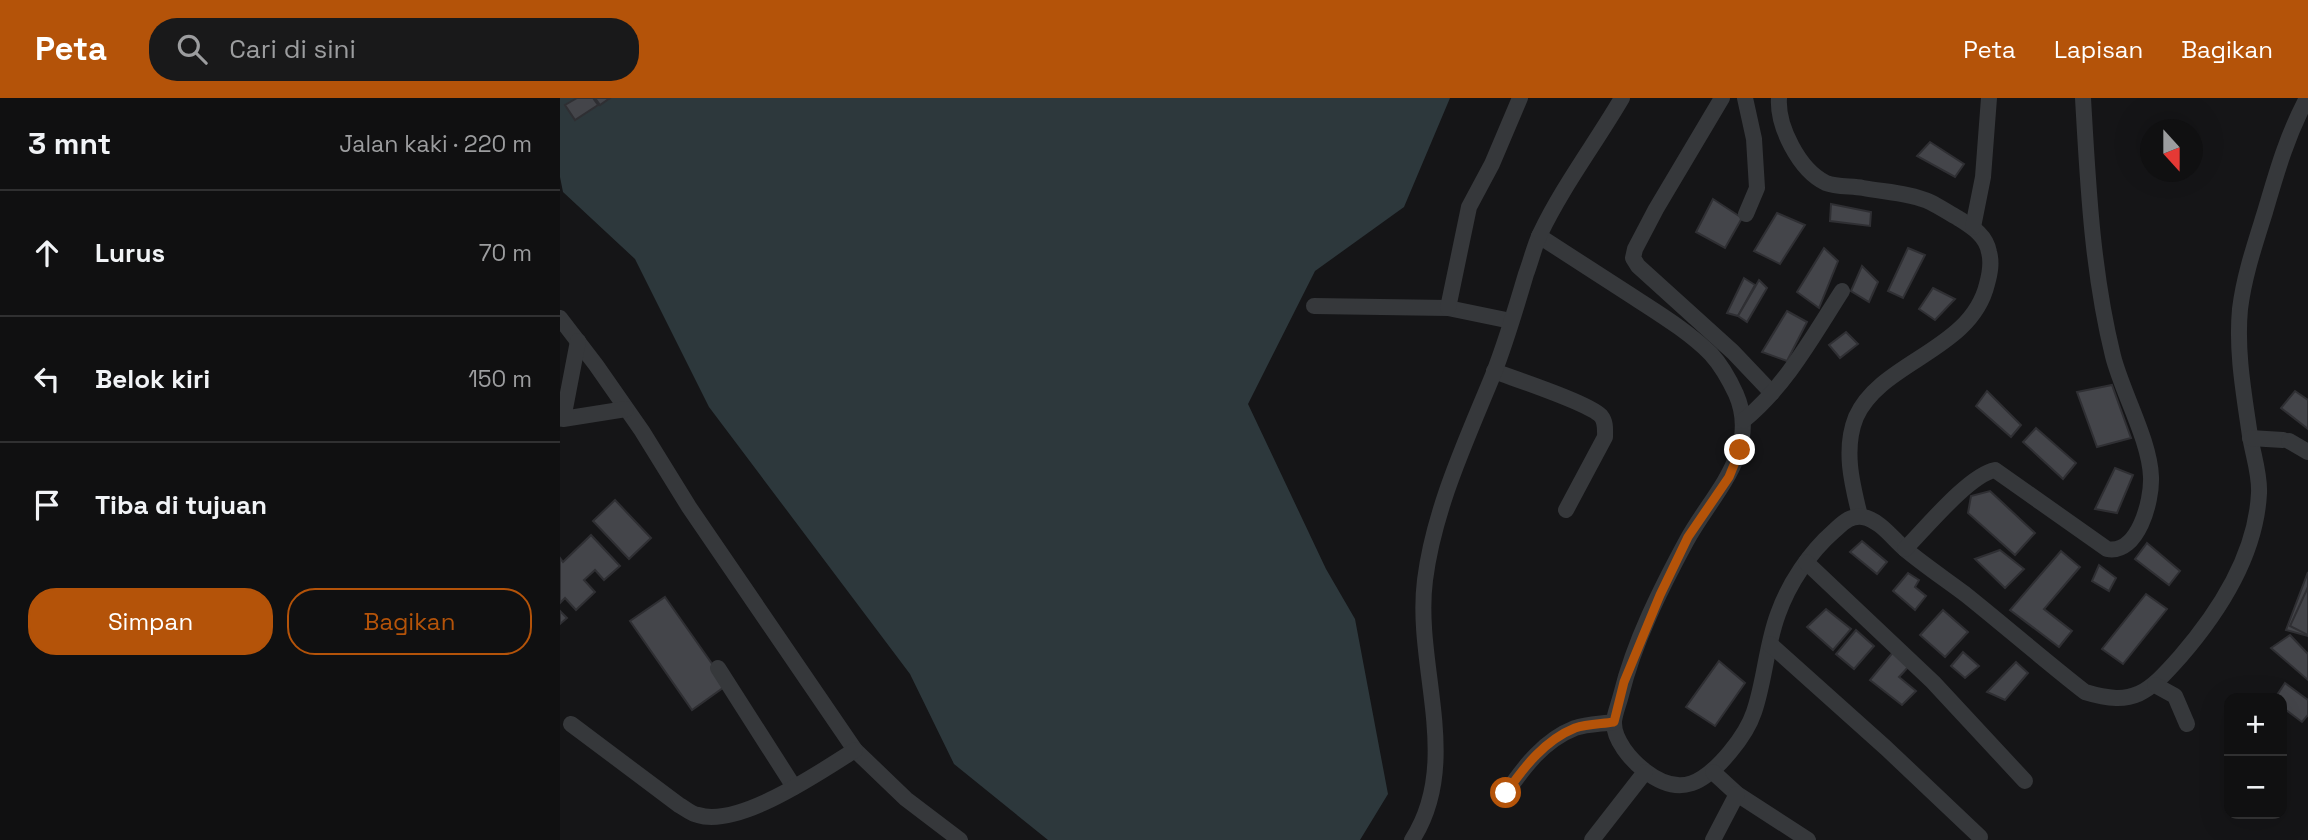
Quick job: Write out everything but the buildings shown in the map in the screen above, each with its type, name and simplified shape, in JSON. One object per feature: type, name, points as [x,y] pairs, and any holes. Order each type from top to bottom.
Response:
[{"type":"street","points":[[1448,309],[1469,207],[1492,164],[1520,98]]},
{"type":"street","points":[[1412,840],[1432,792],[1437,734],[1423,628],[1424,581],[1435,531],[1462,450],[1494,371],[1539,236],[1569,181],[1622,98]]},
{"type":"street","points":[[1722,98],[1656,209],[1633,258],[1733,352],[1772,393]]},
{"type":"street","points":[[1745,98],[1754,139],[1757,188],[1746,214]]},
{"type":"street","points":[[1779,98],[1778,108],[1793,150],[1806,166],[1826,183],[1928,201],[1973,228],[1983,237],[1989,250],[1991,268],[1986,291],[1977,310],[1952,335],[1868,395],[1856,419],[1849,465],[1860,516]]},
{"type":"street","points":[[1973,228],[1983,177],[1989,98]]},
{"type":"street","points":[[1905,549],[1985,472],[1995,470],[2107,550],[2116,551],[2127,545],[2144,517],[2151,498],[2151,474],[2143,442],[2114,359],[2102,307],[2091,233],[2083,98]]},
{"type":"street","points":[[1539,236],[1668,320],[1712,355],[1737,397],[1744,420],[1740,450],[1729,477],[1688,537],[1660,595],[1624,682],[1614,722],[1616,735],[1630,758],[1646,772],[1660,781],[1678,786],[1695,783],[1713,772],[1741,739],[1754,715],[1777,615],[1787,592],[1806,562],[1847,519],[1860,516],[1871,519],[2085,692],[2104,698],[2131,698],[2155,685],[2200,635],[2220,605],[2247,550],[2255,524],[2259,492],[2241,367],[2241,308],[2250,259],[2279,160],[2307,98]]},
{"type":"street","points":[[1744,420],[1762,406],[1772,393],[1842,291]]},
{"type":"street","points":[[1314,306],[1448,309],[1511,321]]},
{"type":"street","points":[[560,318],[626,410],[689,508],[855,750],[906,799],[960,840]]},
{"type":"street","points":[[578,341],[562,421],[626,410]]},
{"type":"street","points":[[1494,371],[1600,415],[1605,424],[1605,437],[1566,510]]},
{"type":"street","points":[[2250,438],[2286,440],[2308,452]]},
{"type":"street","points":[[1806,562],[1933,682],[2025,781]]},
{"type":"street","points":[[1770,644],[1980,836]]},
{"type":"street","points":[[718,668],[735,690],[742,708],[794,787]]},
{"type":"street","points":[[2155,685],[2175,696],[2187,724]]},
{"type":"street","points":[[1506,793],[1529,761],[1559,736],[1576,727],[1614,722]]},
{"type":"street","points":[[571,724],[679,805],[698,816],[731,815],[753,808],[855,750]]},
{"type":"street","points":[[1592,840],[1646,772]]},
{"type":"street","points":[[1713,772],[1737,793],[1808,840]]},
{"type":"street","points":[[1713,840],[1737,793]]},
{"type":"shaded area","points":[[560,98],[1450,98],[1404,207],[1315,271],[1248,404],[1326,569],[1355,619],[1388,794],[1360,840],[1048,840],[954,764],[910,674],[709,407],[635,259],[563,192],[560,177]]},
{"type":"route","points":[[1506,793],[1529,761],[1559,736],[1576,727],[1614,722],[1624,682],[1640,638],[1688,537],[1729,477],[1740,450]]}]
